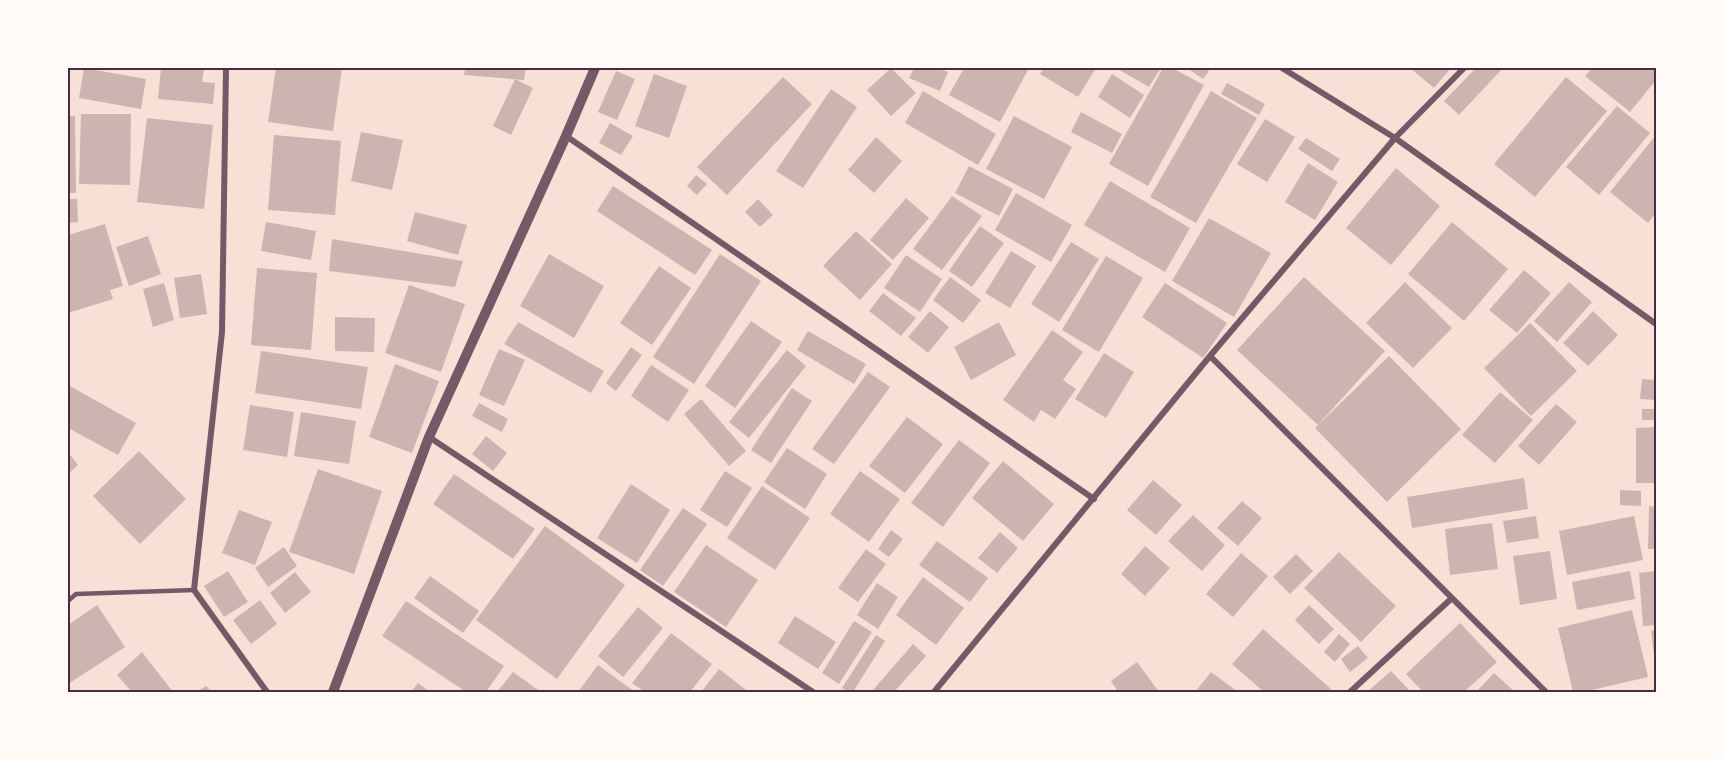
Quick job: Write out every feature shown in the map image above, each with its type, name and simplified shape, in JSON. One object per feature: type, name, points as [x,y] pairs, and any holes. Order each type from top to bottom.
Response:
[{"type":"street","points":[[226,68],[222,332],[194,590],[267,693]]},
{"type":"street","points":[[333,693],[429,437],[595,68]]},
{"type":"street","points":[[1282,68],[1395,138],[1656,324]]},
{"type":"street","points":[[934,693],[1210,356],[1395,138],[1464,68]]},
{"type":"street","points":[[566,136],[1094,499]]},
{"type":"street","points":[[1210,356],[1546,693]]},
{"type":"street","points":[[429,437],[813,693]]},
{"type":"street","points":[[1350,693],[1452,598]]},
{"type":"lane","points":[[68,601],[76,594],[194,590]]},
{"type":"building","points":[[84,68],[146,79],[141,109],[79,98]]},
{"type":"building","points":[[161,68],[204,68],[202,82],[215,83],[213,104],[158,99]]},
{"type":"building","points":[[276,68],[342,68],[333,131],[268,122]]},
{"type":"building","points":[[465,68],[526,68],[524,80],[464,75]]},
{"type":"building","points":[[891,68],[916,93],[891,116],[867,90]]},
{"type":"building","points":[[914,68],[937,68],[948,72],[940,91],[909,78]]},
{"type":"building","points":[[964,68],[1029,68],[1000,122],[949,95]]},
{"type":"building","points":[[1044,68],[1096,68],[1078,97],[1040,74]]},
{"type":"building","points":[[1116,68],[1161,68],[1149,87]]},
{"type":"building","points":[[1163,68],[1172,68],[1204,85],[1148,186],[1109,164]]},
{"type":"building","points":[[1187,68],[1204,68],[1209,71],[1203,79]]},
{"type":"building","points":[[1410,68],[1451,68],[1434,88]]},
{"type":"building","points":[[1476,68],[1503,68],[1459,115],[1444,101]]},
{"type":"building","points":[[1592,68],[1656,68],[1656,80],[1630,112],[1585,76]]},
{"type":"building","points":[[616,71],[635,79],[617,120],[598,112]]},
{"type":"building","points":[[654,74],[687,86],[669,138],[635,126]]},
{"type":"building","points":[[1112,74],[1144,95],[1130,118],[1098,97]]},
{"type":"building","points":[[783,77],[812,104],[727,195],[697,167]]},
{"type":"building","points":[[1566,77],[1607,111],[1535,197],[1494,164]]},
{"type":"building","points":[[515,79],[533,88],[511,135],[493,126]]},
{"type":"building","points":[[1227,83],[1265,104],[1259,115],[1221,94]]},
{"type":"building","points":[[831,89],[857,107],[803,188],[776,171]]},
{"type":"building","points":[[923,91],[996,134],[978,165],[905,123]]},
{"type":"building","points":[[1211,91],[1257,118],[1196,223],[1150,197]]},
{"type":"building","points":[[1617,106],[1650,133],[1599,195],[1566,167]]},
{"type":"building","points":[[1081,112],[1122,134],[1112,153],[1071,132]]},
{"type":"building","points":[[81,114],[131,114],[130,185],[79,184]]},
{"type":"building","points":[[68,116],[75,116],[76,193],[68,193]]},
{"type":"building","points":[[1014,116],[1072,147],[1044,199],[986,169]]},
{"type":"building","points":[[147,118],[213,125],[204,209],[137,202]]},
{"type":"building","points":[[1265,119],[1295,137],[1267,182],[1237,164]]},
{"type":"building","points":[[610,123],[633,136],[621,155],[599,143]]},
{"type":"building","points":[[361,132],[403,140],[392,190],[351,181]]},
{"type":"building","points":[[274,135],[341,141],[335,215],[268,210]]},
{"type":"building","points":[[1656,135],[1656,213],[1648,223],[1610,192]]},
{"type":"building","points":[[876,137],[902,161],[874,193],[848,170]]},
{"type":"building","points":[[1306,138],[1340,159],[1332,171],[1298,149]]},
{"type":"building","points":[[1308,163],[1338,182],[1315,220],[1285,202]]},
{"type":"building","points":[[969,166],[1013,189],[999,216],[955,193]]},
{"type":"building","points":[[1396,168],[1440,206],[1391,265],[1346,228]]},
{"type":"building","points":[[696,175],[707,184],[697,195],[687,186]]},
{"type":"building","points":[[1110,181],[1190,228],[1165,272],[1084,225]]},
{"type":"building","points":[[613,186],[712,250],[695,275],[597,211]]},
{"type":"building","points":[[1016,193],[1072,225],[1051,262],[995,230]]},
{"type":"building","points":[[952,196],[982,216],[942,270],[913,249]]},
{"type":"building","points":[[906,198],[929,218],[893,260],[870,240]]},
{"type":"building","points":[[68,199],[77,199],[78,222],[68,223]]},
{"type":"building","points":[[758,199],[773,215],[760,227],[745,212]]},
{"type":"building","points":[[415,212],[467,225],[458,255],[407,241]]},
{"type":"building","points":[[1209,218],[1271,253],[1234,317],[1172,281]]},
{"type":"building","points":[[266,222],[316,231],[311,260],[261,251]]},
{"type":"building","points":[[1452,222],[1508,269],[1464,321],[1408,274]]},
{"type":"building","points":[[105,224],[123,286],[110,290],[113,299],[68,313],[68,235]]},
{"type":"building","points":[[980,226],[1004,243],[972,287],[949,271]]},
{"type":"building","points":[[856,231],[892,264],[860,300],[823,266]]},
{"type":"building","points":[[148,236],[161,274],[129,286],[116,247]]},
{"type":"building","points":[[332,239],[463,261],[455,287],[329,271]]},
{"type":"building","points":[[1071,242],[1099,259],[1059,322],[1031,304]]},
{"type":"building","points":[[1011,251],[1036,266],[1010,308],[985,293]]},
{"type":"building","points":[[549,254],[604,286],[574,338],[520,306]]},
{"type":"building","points":[[720,254],[761,281],[694,384],[653,357]]},
{"type":"building","points":[[906,255],[942,279],[920,312],[884,288]]},
{"type":"building","points":[[1106,256],[1143,278],[1099,352],[1062,330]]},
{"type":"building","points":[[659,266],[691,288],[652,345],[620,323]]},
{"type":"building","points":[[257,268],[317,273],[311,350],[251,345]]},
{"type":"building","points":[[1524,270],[1551,293],[1517,333],[1489,310]]},
{"type":"building","points":[[201,274],[207,314],[180,318],[174,278]]},
{"type":"building","points":[[950,277],[981,300],[963,323],[933,300]]},
{"type":"building","points":[[1304,277],[1385,351],[1318,425],[1237,350]]},
{"type":"building","points":[[1405,282],[1452,328],[1413,368],[1366,323]]},
{"type":"building","points":[[1569,282],[1592,302],[1557,342],[1534,321]]},
{"type":"building","points":[[164,283],[174,320],[153,327],[143,289]]},
{"type":"building","points":[[1165,283],[1227,323],[1203,358],[1142,317]]},
{"type":"building","points":[[409,285],[465,304],[441,372],[385,353]]},
{"type":"building","points":[[883,293],[916,318],[901,336],[869,311]]},
{"type":"building","points":[[930,311],[949,327],[928,353],[908,337]]},
{"type":"building","points":[[1593,311],[1618,335],[1588,366],[1563,343]]},
{"type":"building","points":[[335,317],[375,318],[374,352],[335,351]]},
{"type":"building","points":[[751,321],[782,342],[735,408],[705,386]]},
{"type":"building","points":[[518,322],[604,371],[591,393],[504,344]]},
{"type":"building","points":[[999,322],[1016,355],[971,380],[954,347]]},
{"type":"building","points":[[1530,323],[1577,371],[1531,416],[1484,368]]},
{"type":"building","points":[[1052,330],[1083,352],[1063,380],[1076,389],[1055,419],[1041,410],[1034,422],[1003,400]]},
{"type":"building","points":[[808,331],[866,364],[854,384],[797,350]]},
{"type":"building","points":[[631,347],[642,355],[616,391],[606,383]]},
{"type":"building","points":[[499,349],[525,360],[504,406],[479,395]]},
{"type":"building","points":[[787,350],[806,366],[749,438],[729,422]]},
{"type":"building","points":[[261,351],[368,367],[361,409],[255,393]]},
{"type":"building","points":[[1104,353],[1134,372],[1106,418],[1075,399]]},
{"type":"building","points":[[1389,356],[1461,429],[1387,502],[1315,428]]},
{"type":"building","points":[[395,364],[439,381],[412,453],[369,437]]},
{"type":"building","points":[[651,365],[689,390],[668,422],[631,396]]},
{"type":"building","points":[[868,372],[890,387],[834,464],[812,449]]},
{"type":"building","points":[[1642,379],[1656,380],[1656,400],[1640,399]]},
{"type":"building","points":[[68,385],[136,423],[118,455],[68,428]]},
{"type":"building","points":[[792,388],[812,401],[771,463],[751,450]]},
{"type":"building","points":[[1500,392],[1533,420],[1495,463],[1462,435]]},
{"type":"building","points":[[701,399],[746,451],[729,466],[684,414]]},
{"type":"building","points":[[479,403],[508,419],[502,432],[472,416]]},
{"type":"building","points":[[1556,404],[1577,422],[1539,465],[1518,446]]},
{"type":"building","points":[[250,405],[294,412],[287,457],[243,450]]},
{"type":"building","points":[[1642,409],[1656,409],[1656,420],[1642,420]]},
{"type":"building","points":[[301,412],[356,421],[349,464],[294,456]]},
{"type":"building","points":[[907,417],[943,444],[905,493],[869,466]]},
{"type":"building","points":[[1656,427],[1656,483],[1636,483],[1636,428]]},
{"type":"building","points":[[486,436],[507,453],[493,471],[472,454]]},
{"type":"building","points":[[959,440],[990,463],[943,527],[911,503]]},
{"type":"building","points":[[787,448],[827,474],[805,509],[764,482]]},
{"type":"building","points":[[139,451],[186,499],[140,544],[93,496]]},
{"type":"building","points":[[68,452],[78,465],[68,474]]},
{"type":"building","points":[[1003,461],[1054,504],[1023,541],[972,498]]},
{"type":"building","points":[[318,469],[382,491],[354,574],[289,552]]},
{"type":"building","points":[[725,471],[752,488],[727,527],[700,510]]},
{"type":"building","points":[[860,471],[900,499],[869,542],[830,514]]},
{"type":"building","points":[[454,474],[535,529],[513,559],[433,504]]},
{"type":"building","points":[[1524,478],[1528,509],[1412,528],[1407,497]]},
{"type":"building","points":[[1153,480],[1182,505],[1156,535],[1127,510]]},
{"type":"building","points":[[631,484],[670,510],[637,563],[597,538]]},
{"type":"building","points":[[762,486],[810,518],[775,570],[727,538]]},
{"type":"building","points":[[1620,490],[1641,491],[1641,506],[1620,505]]},
{"type":"building","points":[[1242,501],[1262,518],[1238,546],[1217,528]]},
{"type":"building","points":[[1649,506],[1656,507],[1656,549],[1648,549]]},
{"type":"building","points":[[683,508],[707,524],[663,586],[640,570]]},
{"type":"building","points":[[239,510],[272,522],[255,565],[222,553]]},
{"type":"building","points":[[1193,515],[1225,545],[1202,571],[1168,541]]},
{"type":"building","points":[[1536,516],[1539,538],[1507,543],[1503,521]]},
{"type":"building","points":[[1634,516],[1643,560],[1567,575],[1559,531]]},
{"type":"building","points":[[1492,523],[1498,569],[1450,575],[1445,529]]},
{"type":"building","points":[[545,526],[625,585],[557,679],[476,620]]},
{"type":"building","points":[[891,530],[903,539],[889,557],[878,549]]},
{"type":"building","points":[[1000,532],[1018,548],[997,573],[978,558]]},
{"type":"building","points":[[937,541],[988,578],[970,602],[919,565]]},
{"type":"building","points":[[706,545],[758,580],[726,627],[674,592]]},
{"type":"building","points":[[1145,546],[1170,568],[1145,596],[1121,574]]},
{"type":"building","points":[[284,547],[297,566],[268,587],[255,568]]},
{"type":"building","points":[[866,549],[886,564],[858,602],[838,588]]},
{"type":"building","points":[[1550,551],[1557,599],[1520,605],[1513,556]]},
{"type":"building","points":[[1339,552],[1396,606],[1361,642],[1304,588]]},
{"type":"building","points":[[1241,553],[1268,576],[1233,617],[1206,594]]},
{"type":"building","points":[[1296,554],[1313,571],[1290,594],[1273,577]]},
{"type":"building","points":[[228,571],[248,602],[224,617],[204,586]]},
{"type":"building","points":[[1630,571],[1635,599],[1577,610],[1572,582]]},
{"type":"building","points":[[1656,571],[1656,625],[1643,626],[1639,573]]},
{"type":"building","points":[[295,572],[311,592],[285,613],[270,593]]},
{"type":"building","points":[[430,576],[479,611],[463,633],[414,598]]},
{"type":"building","points":[[923,577],[964,608],[936,645],[896,615]]},
{"type":"building","points":[[877,583],[898,597],[878,629],[857,615]]},
{"type":"building","points":[[260,600],[277,624],[251,644],[233,620]]},
{"type":"building","points":[[406,601],[504,666],[486,692],[466,692],[382,636]]},
{"type":"building","points":[[97,605],[125,647],[68,684],[68,625]]},
{"type":"building","points":[[1309,605],[1334,629],[1319,644],[1295,620]]},
{"type":"building","points":[[638,607],[663,628],[623,677],[598,656]]},
{"type":"building","points":[[1632,610],[1648,677],[1583,692],[1573,692],[1558,628]]},
{"type":"building","points":[[795,616],[836,642],[818,669],[778,643]]},
{"type":"building","points":[[854,621],[872,632],[839,684],[822,673]]},
{"type":"building","points":[[1460,623],[1497,662],[1464,692],[1423,692],[1406,674]]},
{"type":"building","points":[[1263,629],[1331,689],[1328,692],[1264,692],[1232,664]]},
{"type":"building","points":[[1656,630],[1656,663],[1655,663],[1651,631]]},
{"type":"building","points":[[671,633],[712,664],[690,692],[645,692],[632,683]]},
{"type":"building","points":[[1339,634],[1350,644],[1335,662],[1324,652]]},
{"type":"building","points":[[876,635],[885,641],[853,692],[849,692],[842,688]]},
{"type":"building","points":[[913,644],[926,656],[894,692],[875,692],[873,690]]},
{"type":"building","points":[[1358,646],[1368,658],[1350,672],[1341,659]]},
{"type":"building","points":[[142,652],[173,692],[132,692],[117,675]]},
{"type":"building","points":[[1137,662],[1159,692],[1118,692],[1111,681]]},
{"type":"building","points":[[598,665],[635,692],[578,692]]},
{"type":"building","points":[[719,669],[749,692],[701,692]]},
{"type":"building","points":[[1391,671],[1411,692],[1367,692]]},
{"type":"building","points":[[513,672],[541,692],[497,692]]},
{"type":"building","points":[[1211,672],[1238,692],[1195,692]]},
{"type":"building","points":[[1494,673],[1515,692],[1476,692]]},
{"type":"building","points":[[418,683],[430,692],[411,692]]},
{"type":"building","points":[[206,686],[212,692],[197,692]]}]
